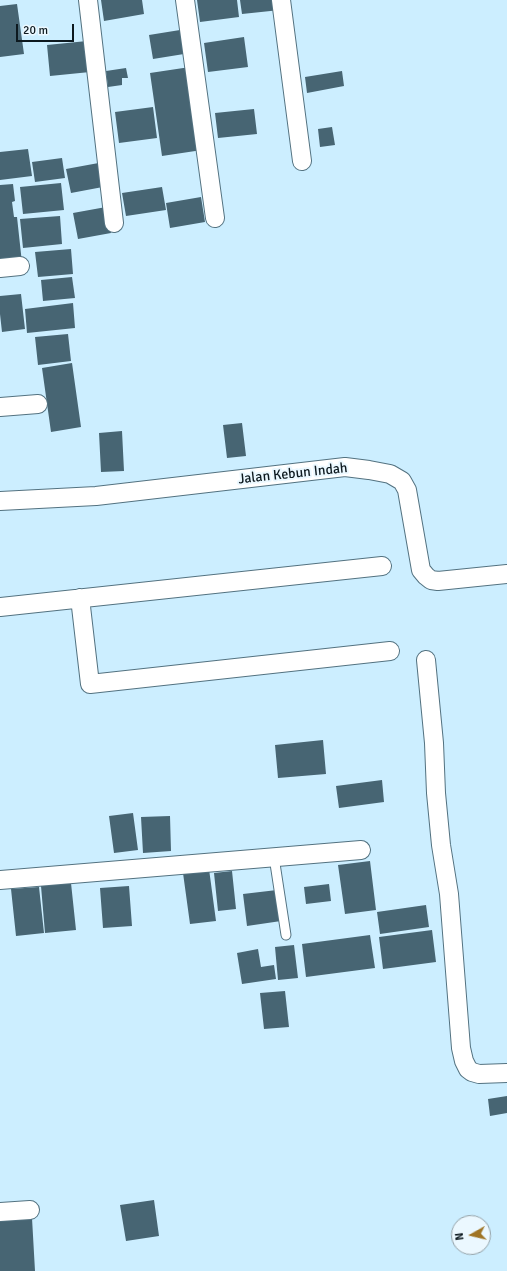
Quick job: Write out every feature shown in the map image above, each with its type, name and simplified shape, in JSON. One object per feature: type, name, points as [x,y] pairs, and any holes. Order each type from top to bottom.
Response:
[{"type":"street","points":[[88,0],[114,222]]},
{"type":"street","points":[[185,0],[216,218]]},
{"type":"street","points":[[280,0],[302,161]]},
{"type":"street","points":[[0,268],[20,266]]},
{"type":"street","points":[[0,407],[38,404]]},
{"type":"street","name":"Jalan Kebun Indah","points":[[0,501],[96,496],[345,467],[369,470],[390,474],[402,481],[407,490],[421,570],[431,580],[438,581],[507,574]]},
{"type":"street","points":[[0,607],[382,566]]},
{"type":"street","points":[[80,598],[90,684],[390,651]]},
{"type":"street","points":[[426,660],[434,743],[436,793],[441,845],[449,894],[461,1048],[464,1061],[468,1069],[472,1072],[479,1074],[507,1073]]},
{"type":"street","points":[[0,880],[361,850]]},
{"type":"street","points":[[0,1212],[30,1210]]},
{"type":"lane","points":[[274,857],[286,934]]},
{"type":"building","points":[[101,0],[142,0],[144,14],[104,21]]},
{"type":"building","points":[[197,0],[237,0],[239,17],[200,22]]},
{"type":"building","points":[[240,0],[279,0],[280,10],[242,14]]},
{"type":"building","points":[[17,4],[24,54],[0,57],[0,6]]},
{"type":"building","points":[[180,30],[184,54],[153,59],[149,35]]},
{"type":"building","points":[[244,37],[248,67],[208,72],[204,43]]},
{"type":"building","points":[[87,41],[90,72],[50,76],[47,45]]},
{"type":"building","points":[[190,67],[202,150],[162,156],[150,73]]},
{"type":"building","points":[[126,68],[128,78],[122,78],[122,85],[108,87],[106,71]]},
{"type":"building","points":[[342,71],[344,86],[307,93],[305,77]]},
{"type":"building","points":[[153,107],[157,138],[119,143],[115,112]]},
{"type":"building","points":[[254,109],[257,134],[218,138],[215,113]]},
{"type":"building","points":[[332,127],[335,145],[320,147],[318,129]]},
{"type":"building","points":[[28,149],[32,176],[0,180],[0,152]]},
{"type":"building","points":[[62,158],[65,178],[35,182],[32,162]]},
{"type":"building","points":[[104,162],[108,186],[71,193],[66,169]]},
{"type":"building","points":[[61,183],[64,210],[23,214],[20,187]]},
{"type":"building","points":[[13,184],[15,201],[12,202],[14,217],[17,217],[22,263],[0,266],[0,185]]},
{"type":"building","points":[[162,187],[166,210],[126,216],[122,193]]},
{"type":"building","points":[[201,197],[205,222],[170,228],[166,203]]},
{"type":"building","points":[[106,207],[111,233],[78,239],[73,213]]},
{"type":"building","points":[[60,216],[62,244],[23,248],[20,219]]},
{"type":"building","points":[[71,249],[73,274],[38,277],[35,252]]},
{"type":"building","points":[[72,277],[75,298],[43,301],[41,280]]},
{"type":"building","points":[[21,294],[25,329],[2,332],[0,296]]},
{"type":"building","points":[[73,303],[75,328],[27,333],[25,309]]},
{"type":"building","points":[[68,334],[71,361],[38,365],[35,337]]},
{"type":"building","points":[[72,363],[81,427],[51,432],[42,368]]},
{"type":"building","points":[[242,423],[246,456],[227,458],[223,425]]},
{"type":"building","points":[[122,431],[124,471],[101,472],[99,433]]},
{"type":"building","points":[[323,740],[326,774],[278,778],[275,745]]},
{"type":"building","points":[[382,780],[384,802],[339,808],[336,786]]},
{"type":"building","points":[[133,813],[138,850],[114,853],[109,816]]},
{"type":"building","points":[[170,816],[171,851],[143,853],[141,817]]},
{"type":"building","points":[[370,861],[376,910],[345,914],[338,865]]},
{"type":"building","points":[[209,869],[216,921],[190,924],[183,873]]},
{"type":"building","points":[[232,871],[236,909],[218,911],[214,873]]},
{"type":"building","points":[[71,883],[76,930],[45,933],[41,886]]},
{"type":"building","points":[[329,884],[331,901],[306,904],[304,887]]},
{"type":"building","points":[[129,886],[132,926],[103,928],[100,888]]},
{"type":"building","points":[[39,887],[44,933],[16,936],[11,889]]},
{"type":"building","points":[[277,890],[281,921],[247,926],[243,894]]},
{"type":"building","points":[[426,905],[429,927],[380,934],[377,912]]},
{"type":"building","points":[[432,930],[436,962],[383,969],[379,937]]},
{"type":"building","points":[[370,935],[375,968],[306,977],[302,944]]},
{"type":"building","points":[[294,945],[298,978],[278,980],[275,947]]},
{"type":"building","points":[[258,949],[261,967],[274,965],[276,979],[242,984],[237,953]]},
{"type":"building","points":[[285,991],[289,1027],[264,1029],[260,993]]},
{"type":"building","points":[[507,1096],[507,1113],[490,1116],[488,1099]]},
{"type":"building","points":[[154,1200],[159,1236],[126,1241],[120,1205]]},
{"type":"building","points":[[32,1218],[35,1271],[0,1271],[0,1220]]}]
